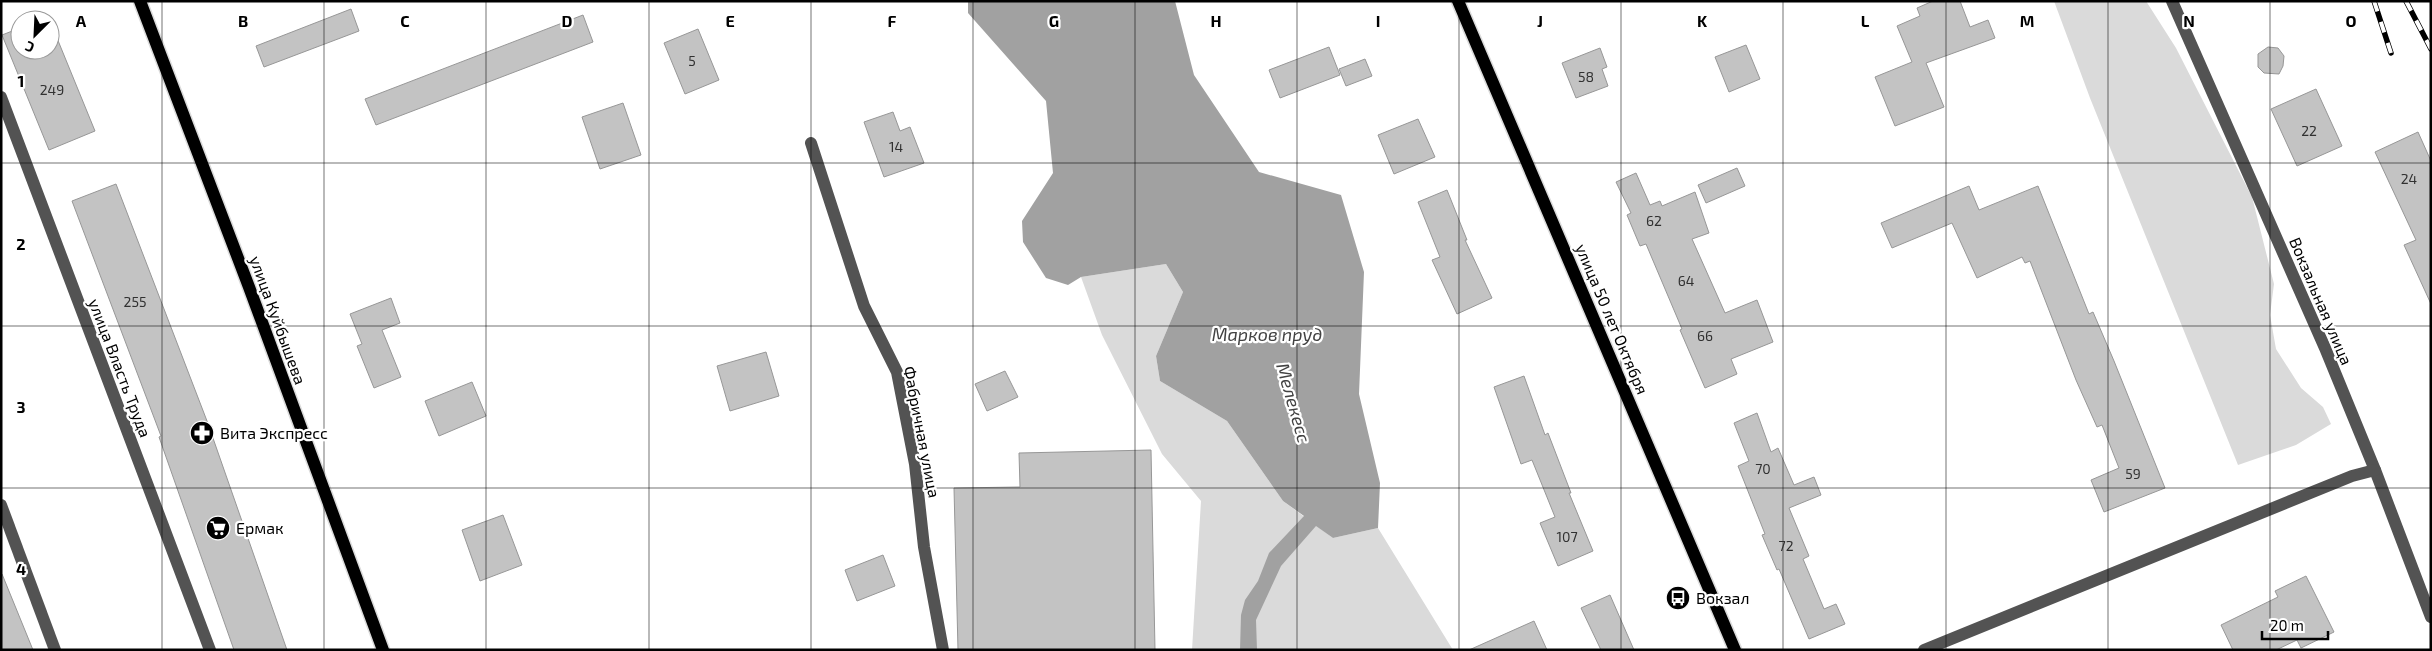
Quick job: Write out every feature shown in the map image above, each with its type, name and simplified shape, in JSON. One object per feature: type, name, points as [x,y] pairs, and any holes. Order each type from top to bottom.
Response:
[{"type":"main road","name":"улица Куйбышева","points":[[140,1],[249,287],[383,650]]},
{"type":"main road","name":"улица 50 лет Октября","points":[[1458,1],[1735,650]]},
{"type":"street","name":"Вокзальная улица","points":[[2172,1],[2325,348],[2375,470],[2431,618]]},
{"type":"street","name":"улица Власть Труда","points":[[1,98],[210,650]]},
{"type":"street","name":"Фабричная улица","points":[[811,143],[864,306],[898,372],[915,464],[924,547],[943,650]]},
{"type":"street","points":[[1924,650],[2343,480],[2375,470]]},
{"type":"street","points":[[1,505],[54,650]]},
{"type":"shaded area","points":[[2054,1],[2146,1],[2176,48],[2252,197],[2274,284],[2270,315],[2276,349],[2301,388],[2323,407],[2331,424],[2296,445],[2238,465],[2090,98]]},
{"type":"shaded area","points":[[1166,264],[1183,292],[1156,356],[1160,381],[1227,421],[1283,501],[1333,538],[1378,528],[1453,650],[1192,650],[1201,501],[1162,454],[1102,335],[1081,277]]},
{"type":"water","name":"Марков пруд","points":[[968,1],[1175,1],[1194,75],[1259,172],[1341,195],[1364,272],[1359,394],[1380,483],[1378,528],[1333,538],[1316,526],[1281,566],[1256,620],[1257,650],[1240,650],[1241,615],[1245,600],[1258,581],[1269,553],[1304,516],[1283,501],[1227,421],[1160,381],[1156,356],[1183,292],[1166,264],[1081,277],[1068,285],[1046,278],[1023,242],[1022,221],[1053,173],[1046,101],[968,13]]},
{"type":"building","points":[[1933,1],[1960,1],[1970,27],[1988,20],[1995,38],[1926,63],[1944,107],[1895,126],[1875,77],[1912,62],[1897,26],[1920,16],[1917,8]]},
{"type":"building","points":[[351,9],[359,31],[264,67],[256,46]]},
{"type":"building","points":[[583,15],[593,42],[376,125],[365,99]]},
{"type":"building","points":[[698,29],[719,80],[685,94],[664,43]]},
{"type":"building","points":[[10,32],[10,55],[2,35]]},
{"type":"building","points":[[60,45],[95,131],[49,150],[12,60],[60,60]]},
{"type":"building","points":[[1746,45],[1760,79],[1729,92],[1715,57]]},
{"type":"building","points":[[1329,47],[1340,75],[1280,98],[1269,70]]},
{"type":"building","points":[[2268,47],[2278,48],[2284,56],[2283,66],[2279,74],[2264,73],[2258,67],[2258,54]]},
{"type":"building","points":[[1600,48],[1607,67],[1602,69],[1608,86],[1576,98],[1562,63]]},
{"type":"building","points":[[1365,59],[1372,76],[1346,86],[1339,69]]},
{"type":"building","points":[[2316,89],[2342,146],[2297,166],[2271,109]]},
{"type":"building","points":[[623,103],[641,155],[600,169],[582,117]]},
{"type":"building","points":[[893,112],[900,131],[910,127],[924,163],[884,177],[864,122]]},
{"type":"building","points":[[1418,119],[1435,157],[1394,174],[1378,135]]},
{"type":"building","points":[[2418,132],[2431,161],[2431,304],[2404,245],[2416,240],[2375,152]]},
{"type":"building","points":[[1737,168],[1745,186],[1706,203],[1698,185]]},
{"type":"building","points":[[1636,173],[1650,205],[1660,201],[1662,206],[1695,192],[1709,233],[1692,239],[1725,313],[1757,300],[1773,342],[1731,359],[1737,374],[1705,388],[1646,244],[1640,246],[1627,215],[1631,213],[1616,182]]},
{"type":"building","points":[[116,184],[207,421],[287,650],[234,650],[159,437],[161,436],[72,201]]},
{"type":"building","points":[[1969,186],[1979,210],[2038,186],[2089,314],[2093,312],[2165,488],[2104,512],[2091,480],[2119,468],[2102,425],[2097,427],[2076,380],[2030,261],[2025,263],[2022,257],[1977,278],[1952,223],[1892,248],[1881,223]]},
{"type":"building","points":[[1447,190],[1467,240],[1465,240],[1492,298],[1457,314],[1432,260],[1440,257],[1418,202]]},
{"type":"building","points":[[391,298],[400,323],[382,330],[401,377],[374,388],[357,346],[362,344],[350,314]]},
{"type":"building","points":[[766,352],[779,396],[730,411],[717,366]]},
{"type":"building","points":[[1005,371],[1018,397],[987,411],[975,384]]},
{"type":"building","points":[[1524,376],[1545,435],[1548,433],[1571,493],[1569,493],[1593,551],[1558,566],[1540,523],[1555,517],[1532,460],[1521,464],[1494,387]]},
{"type":"building","points":[[472,382],[486,416],[439,436],[425,401]]},
{"type":"building","points":[[1757,413],[1771,452],[1778,448],[1794,485],[1814,477],[1821,495],[1789,508],[1809,556],[1803,559],[1824,609],[1836,604],[1845,624],[1809,639],[1762,535],[1765,534],[1738,466],[1749,461],[1734,423]]},
{"type":"building","points":[[1151,450],[1155,650],[958,650],[954,488],[1020,487],[1019,453]]},
{"type":"building","points":[[503,515],[522,565],[480,581],[462,530]]},
{"type":"building","points":[[883,555],[895,586],[857,601],[845,570]]},
{"type":"building","points":[[2,574],[33,650],[1,650]]},
{"type":"building","points":[[2306,576],[2334,632],[2301,648],[2297,640],[2276,650],[2233,650],[2221,625],[2278,597],[2275,591]]},
{"type":"building","points":[[1610,595],[1634,650],[1601,650],[1581,608]]},
{"type":"building","points":[[1534,621],[1547,650],[1469,650]]},
{"type":"railway","points":[[2374,1],[2391,53]]},
{"type":"railway","points":[[2406,1],[2431,49]]},
{"type":"place","name":"Вита Экспресс","points":[[202,433]]},
{"type":"place","name":"Ермак","points":[[218,528]]},
{"type":"place","name":"Вокзал","points":[[1678,598]]},
{"type":"water label","name":"Мелекесс","points":[[1293,403]]}]
